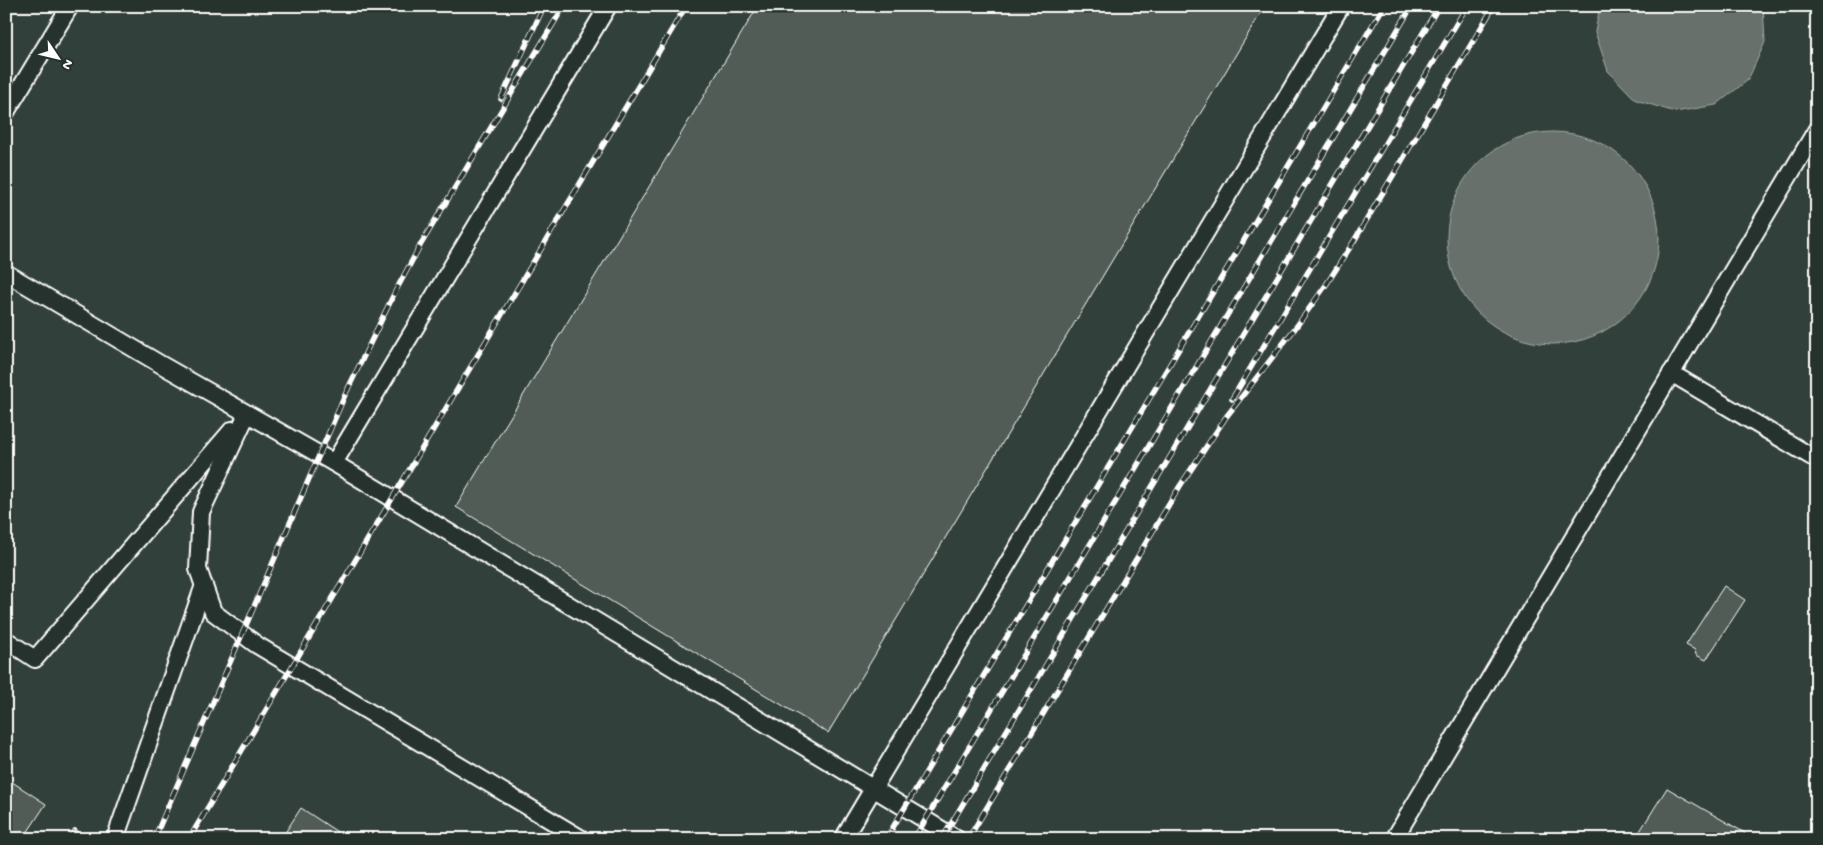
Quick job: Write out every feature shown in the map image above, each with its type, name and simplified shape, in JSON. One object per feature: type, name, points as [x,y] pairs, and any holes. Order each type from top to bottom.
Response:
[{"type":"lane","points":[[6,112],[70,6]]},
{"type":"lane","points":[[334,463],[608,6]]},
{"type":"lane","points":[[843,839],[1342,6]]},
{"type":"lane","points":[[1394,839],[1817,129]]},
{"type":"lane","points":[[6,273],[160,364],[334,463],[957,839]]},
{"type":"lane","points":[[1671,373],[1817,460]]},
{"type":"lane","points":[[247,414],[201,512],[198,569],[214,612],[257,645],[582,839]]},
{"type":"lane","points":[[6,640],[35,659],[247,414]]},
{"type":"lane","points":[[116,839],[204,585]]},
{"type":"shaded area","points":[[6,6],[1817,6],[1817,839],[6,839]]},
{"type":"shaded area","points":[[1600,6],[1763,6],[1765,42],[1748,80],[1716,105],[1675,112],[1636,100],[1608,71],[1595,32]]},
{"type":"shaded area","points":[[1553,132],[1574,134],[1593,140],[1612,150],[1628,163],[1641,179],[1651,198],[1657,217],[1659,238],[1657,259],[1651,278],[1641,297],[1628,313],[1612,326],[1593,336],[1574,342],[1553,344],[1532,342],[1513,336],[1494,326],[1478,313],[1465,297],[1455,278],[1449,259],[1447,238],[1449,217],[1455,198],[1465,179],[1478,163],[1494,150],[1513,140],[1532,134]]},
{"type":"building","points":[[758,6],[1265,6],[828,733],[456,507]]},
{"type":"building","points":[[1817,371],[1817,386],[1810,382]]},
{"type":"building","points":[[1724,586],[1745,600],[1706,660],[1696,655],[1695,650],[1686,645]]},
{"type":"building","points":[[6,778],[46,804],[23,839],[6,839]]},
{"type":"building","points":[[1667,788],[1745,833],[1742,839],[1635,839]]},
{"type":"building","points":[[301,808],[348,839],[281,839]]},
{"type":"railway","points":[[501,99],[544,6]]},
{"type":"railway","points":[[154,839],[345,395],[394,294],[421,244],[564,6]]},
{"type":"railway","points":[[189,839],[686,6]]},
{"type":"railway","points":[[886,839],[1384,6]]},
{"type":"railway","points":[[914,839],[1412,6]]},
{"type":"railway","points":[[942,839],[1439,6]]},
{"type":"railway","points":[[1232,399],[1467,6]]},
{"type":"railway","points":[[968,839],[1180,486],[1226,417],[1326,285],[1494,6]]},
{"type":"railway","points":[[70,839],[75,831]]}]
